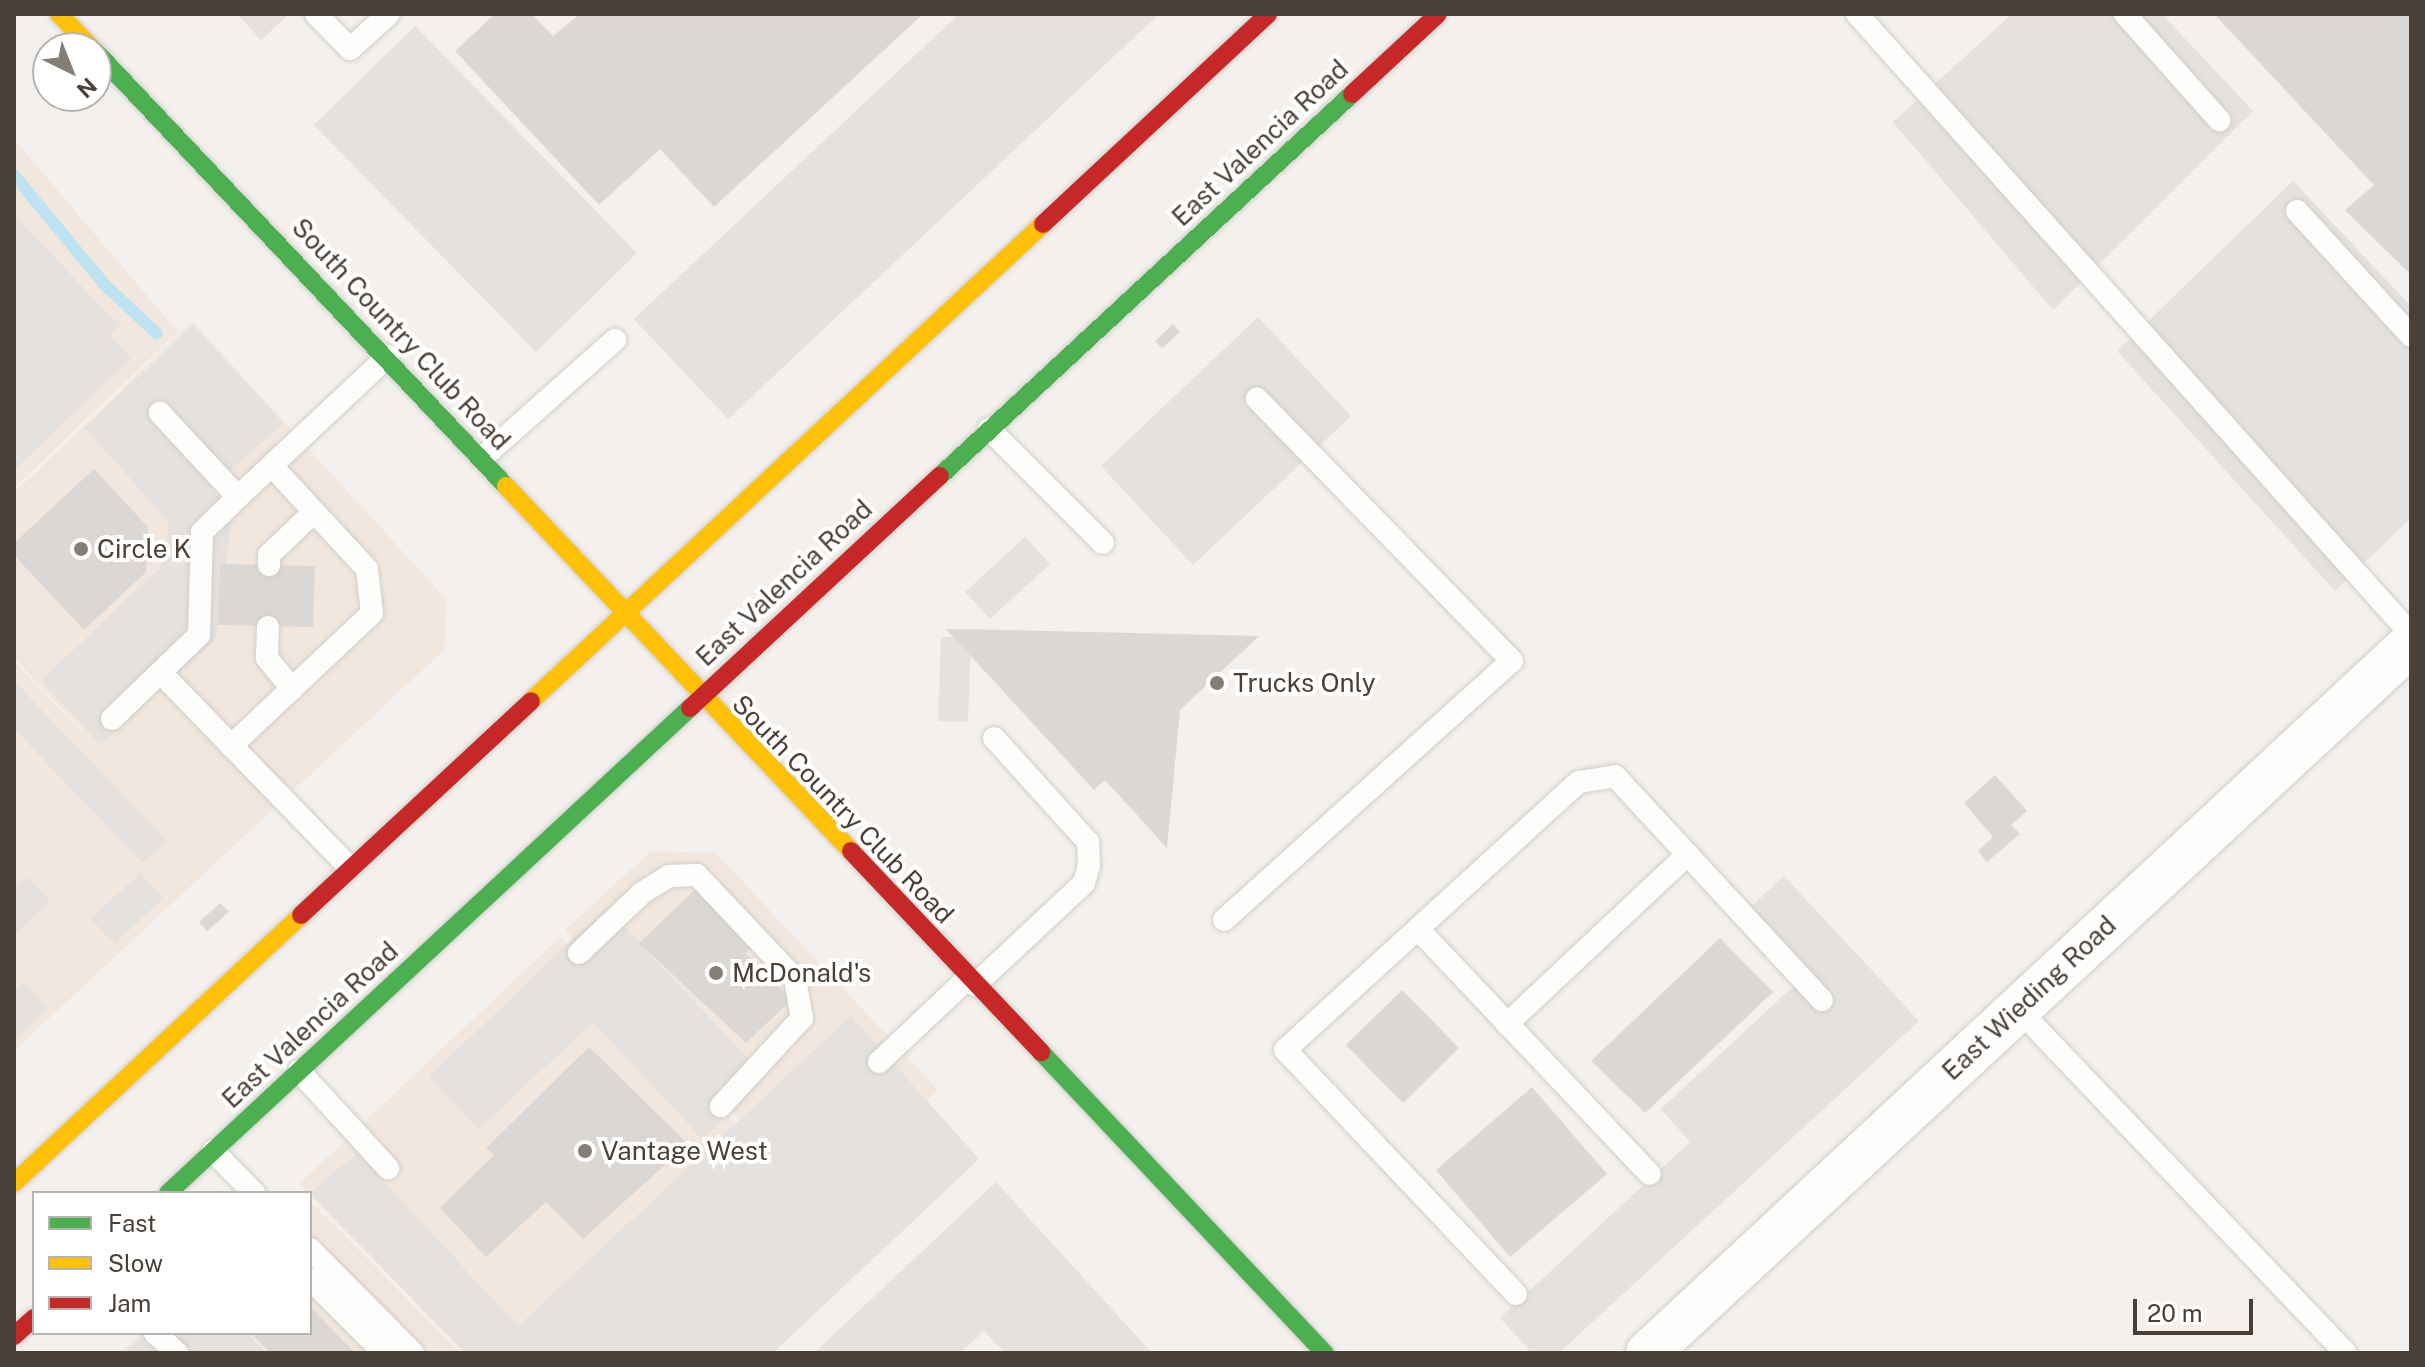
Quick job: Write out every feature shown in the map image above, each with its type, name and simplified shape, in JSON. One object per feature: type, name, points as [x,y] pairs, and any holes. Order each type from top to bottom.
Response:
[{"type":"main road","name":"South Country Club Road","points":[[59,14],[76,32]]},
{"type":"main road","points":[[14,1183],[620,611],[1268,14]]},
{"type":"main road","name":"East Valencia Road","points":[[170,1191],[1438,14]]},
{"type":"main road","name":"South Country Club Road","points":[[112,69],[388,356],[620,611],[1325,1353]]},
{"type":"main road","points":[[15,1336],[32,1320]]},
{"type":"street","name":"East Wieding Road","points":[[1648,1353],[2411,644]]},
{"type":"lane","points":[[316,14],[350,49],[389,14]]},
{"type":"lane","points":[[1857,14],[2411,634]]},
{"type":"lane","points":[[2125,14],[2219,120]]},
{"type":"lane","points":[[2297,211],[2411,336]]},
{"type":"lane","points":[[482,458],[615,340]]},
{"type":"lane","points":[[112,719],[199,635],[202,532],[388,356]]},
{"type":"lane","points":[[1224,920],[1512,661],[1257,399]]},
{"type":"lane","points":[[160,413],[238,497]]},
{"type":"lane","points":[[989,429],[1103,543]]},
{"type":"lane","points":[[231,746],[372,613],[367,569],[272,466]]},
{"type":"lane","points":[[269,565],[269,555],[314,512]]},
{"type":"lane","points":[[268,627],[267,658],[292,689]]},
{"type":"lane","points":[[161,673],[349,867]]},
{"type":"lane","points":[[879,1062],[1084,883],[1089,866],[1088,842],[994,738]]},
{"type":"lane","points":[[1516,1294],[1285,1050],[1579,782],[1615,776],[1822,1000]]},
{"type":"lane","points":[[1507,1024],[1688,854]]},
{"type":"lane","points":[[579,953],[642,893],[669,876],[697,875],[795,979],[802,1018],[721,1106]]},
{"type":"lane","points":[[1418,929],[1650,1174]]},
{"type":"lane","points":[[2018,1009],[2346,1353]]},
{"type":"lane","points":[[299,1071],[388,1168]]},
{"type":"lane","points":[[213,1151],[252,1191]]},
{"type":"lane","points":[[312,1251],[413,1353]]},
{"type":"lane","points":[[312,1281],[384,1353]]},
{"type":"lane","points":[[15,1336],[32,1353]]},
{"type":"shaded area","points":[[237,14],[289,14],[261,40]]},
{"type":"shaded area","points":[[959,14],[1159,14],[728,419],[634,319]]},
{"type":"shaded area","points":[[2012,14],[2162,14],[2253,111],[2053,310],[1893,122]]},
{"type":"shaded area","points":[[415,26],[637,253],[536,352],[314,125]]},
{"type":"shaded area","points":[[14,139],[178,332],[14,488]]},
{"type":"shaded area","points":[[2293,181],[2411,306],[2411,518],[2335,591],[2117,351]]},
{"type":"shaded area","points":[[14,215],[119,325],[109,336],[131,358],[14,470]]},
{"type":"shaded area","points":[[1258,317],[1351,416],[1193,565],[1101,466]]},
{"type":"shaded area","points":[[192,321],[447,600],[444,650],[14,1051],[14,661],[193,847],[14,658],[14,493]]},
{"type":"shaded area","points":[[193,325],[283,423],[210,489],[233,510],[216,639],[101,745],[41,681],[162,566],[169,522],[85,428]]},
{"type":"shaded area","points":[[1025,537],[1050,564],[990,619],[965,592]]},
{"type":"shaded area","points":[[941,637],[971,637],[968,722],[938,721]]},
{"type":"shaded area","points":[[14,681],[167,841],[143,863],[14,729]]},
{"type":"shaded area","points":[[651,851],[716,853],[938,1090],[817,1205],[565,930]]},
{"type":"shaded area","points":[[140,873],[163,898],[115,944],[91,919]]},
{"type":"shaded area","points":[[1784,876],[1919,1021],[1559,1353],[1532,1353],[1500,1318],[1690,1142],[1661,1109],[1798,982],[1739,918]]},
{"type":"shaded area","points":[[27,877],[50,901],[14,936],[14,889]]},
{"type":"shaded area","points":[[606,907],[766,1078],[702,1139],[593,1022],[479,1129],[429,1077]]},
{"type":"shaded area","points":[[560,937],[814,1207],[663,1353],[464,1353],[312,1197],[312,1191],[306,1191],[299,1184]]},
{"type":"shaded area","points":[[24,983],[48,1008],[14,1041],[14,992]]},
{"type":"shaded area","points":[[851,1016],[979,1159],[773,1353],[466,1353],[312,1195],[312,1191],[357,1153],[518,1326]]},
{"type":"shaded area","points":[[996,1182],[1152,1353],[1005,1353],[984,1331],[960,1353],[814,1353]]},
{"type":"shaded area","points":[[312,1203],[461,1353],[120,1353],[139,1335],[312,1335]]},
{"type":"shaded area","points":[[145,1335],[249,1335],[266,1353],[125,1353]]},
{"type":"building","points":[[495,14],[532,14],[553,36],[580,14],[923,14],[714,207],[660,149],[599,205],[455,51]]},
{"type":"building","points":[[2214,14],[2411,14],[2411,275],[2345,210],[2374,185]]},
{"type":"building","points":[[1173,324],[1180,332],[1162,348],[1155,341]]},
{"type":"building","name":"Circle K","points":[[94,469],[148,527],[146,572],[84,630],[14,555],[14,543]]},
{"type":"building","name":"Circle K","points":[[220,564],[315,566],[313,627],[218,625]]},
{"type":"building","points":[[946,629],[1259,636],[1180,710],[1167,848],[1105,780],[1094,790]]},
{"type":"building","points":[[1995,775],[2027,811],[2011,825],[2020,834],[1987,862],[1978,851],[1993,837],[1964,803]]},
{"type":"building","name":"McDonald's","points":[[699,886],[755,944],[745,953],[791,1000],[746,1043],[639,943]]},
{"type":"building","points":[[220,903],[229,912],[207,931],[199,922]]},
{"type":"building","points":[[1720,938],[1773,992],[1645,1113],[1591,1061]]},
{"type":"building","points":[[1402,990],[1459,1048],[1403,1103],[1346,1045]]},
{"type":"building","name":"Vantage West","points":[[589,1047],[688,1144],[583,1239],[546,1202],[486,1257],[440,1208],[494,1155],[486,1148]]},
{"type":"building","points":[[1532,1087],[1607,1174],[1510,1257],[1436,1170]]},
{"type":"building","points":[[312,1308],[355,1353],[270,1353],[253,1335],[312,1335]]},
{"type":"waterway","points":[[14,175],[105,285],[157,334]]},
{"type":"traffic: fast","points":[[112,69],[506,486]]},
{"type":"traffic: fast","points":[[940,476],[1352,94]]},
{"type":"traffic: fast","points":[[170,1191],[690,708]]},
{"type":"traffic: fast","points":[[1041,1052],[1325,1353]]},
{"type":"traffic: slow","points":[[59,14],[76,32]]},
{"type":"traffic: slow","points":[[531,701],[1043,224]]},
{"type":"traffic: slow","points":[[506,486],[851,851]]},
{"type":"traffic: slow","points":[[14,1183],[301,915]]},
{"type":"traffic: jam","points":[[1043,224],[1268,14]]},
{"type":"traffic: jam","points":[[1352,94],[1438,14]]},
{"type":"traffic: jam","points":[[690,708],[940,476]]},
{"type":"traffic: jam","points":[[301,915],[531,701]]},
{"type":"traffic: jam","points":[[851,851],[1041,1052]]},
{"type":"traffic: jam","points":[[14,1336],[32,1320]]},
{"type":"place","name":"Circle K","points":[[81,549]]},
{"type":"place","name":"Trucks Only","points":[[1217,683]]},
{"type":"place","name":"McDonald's","points":[[716,973]]},
{"type":"place","name":"Vantage West","points":[[585,1151]]}]
